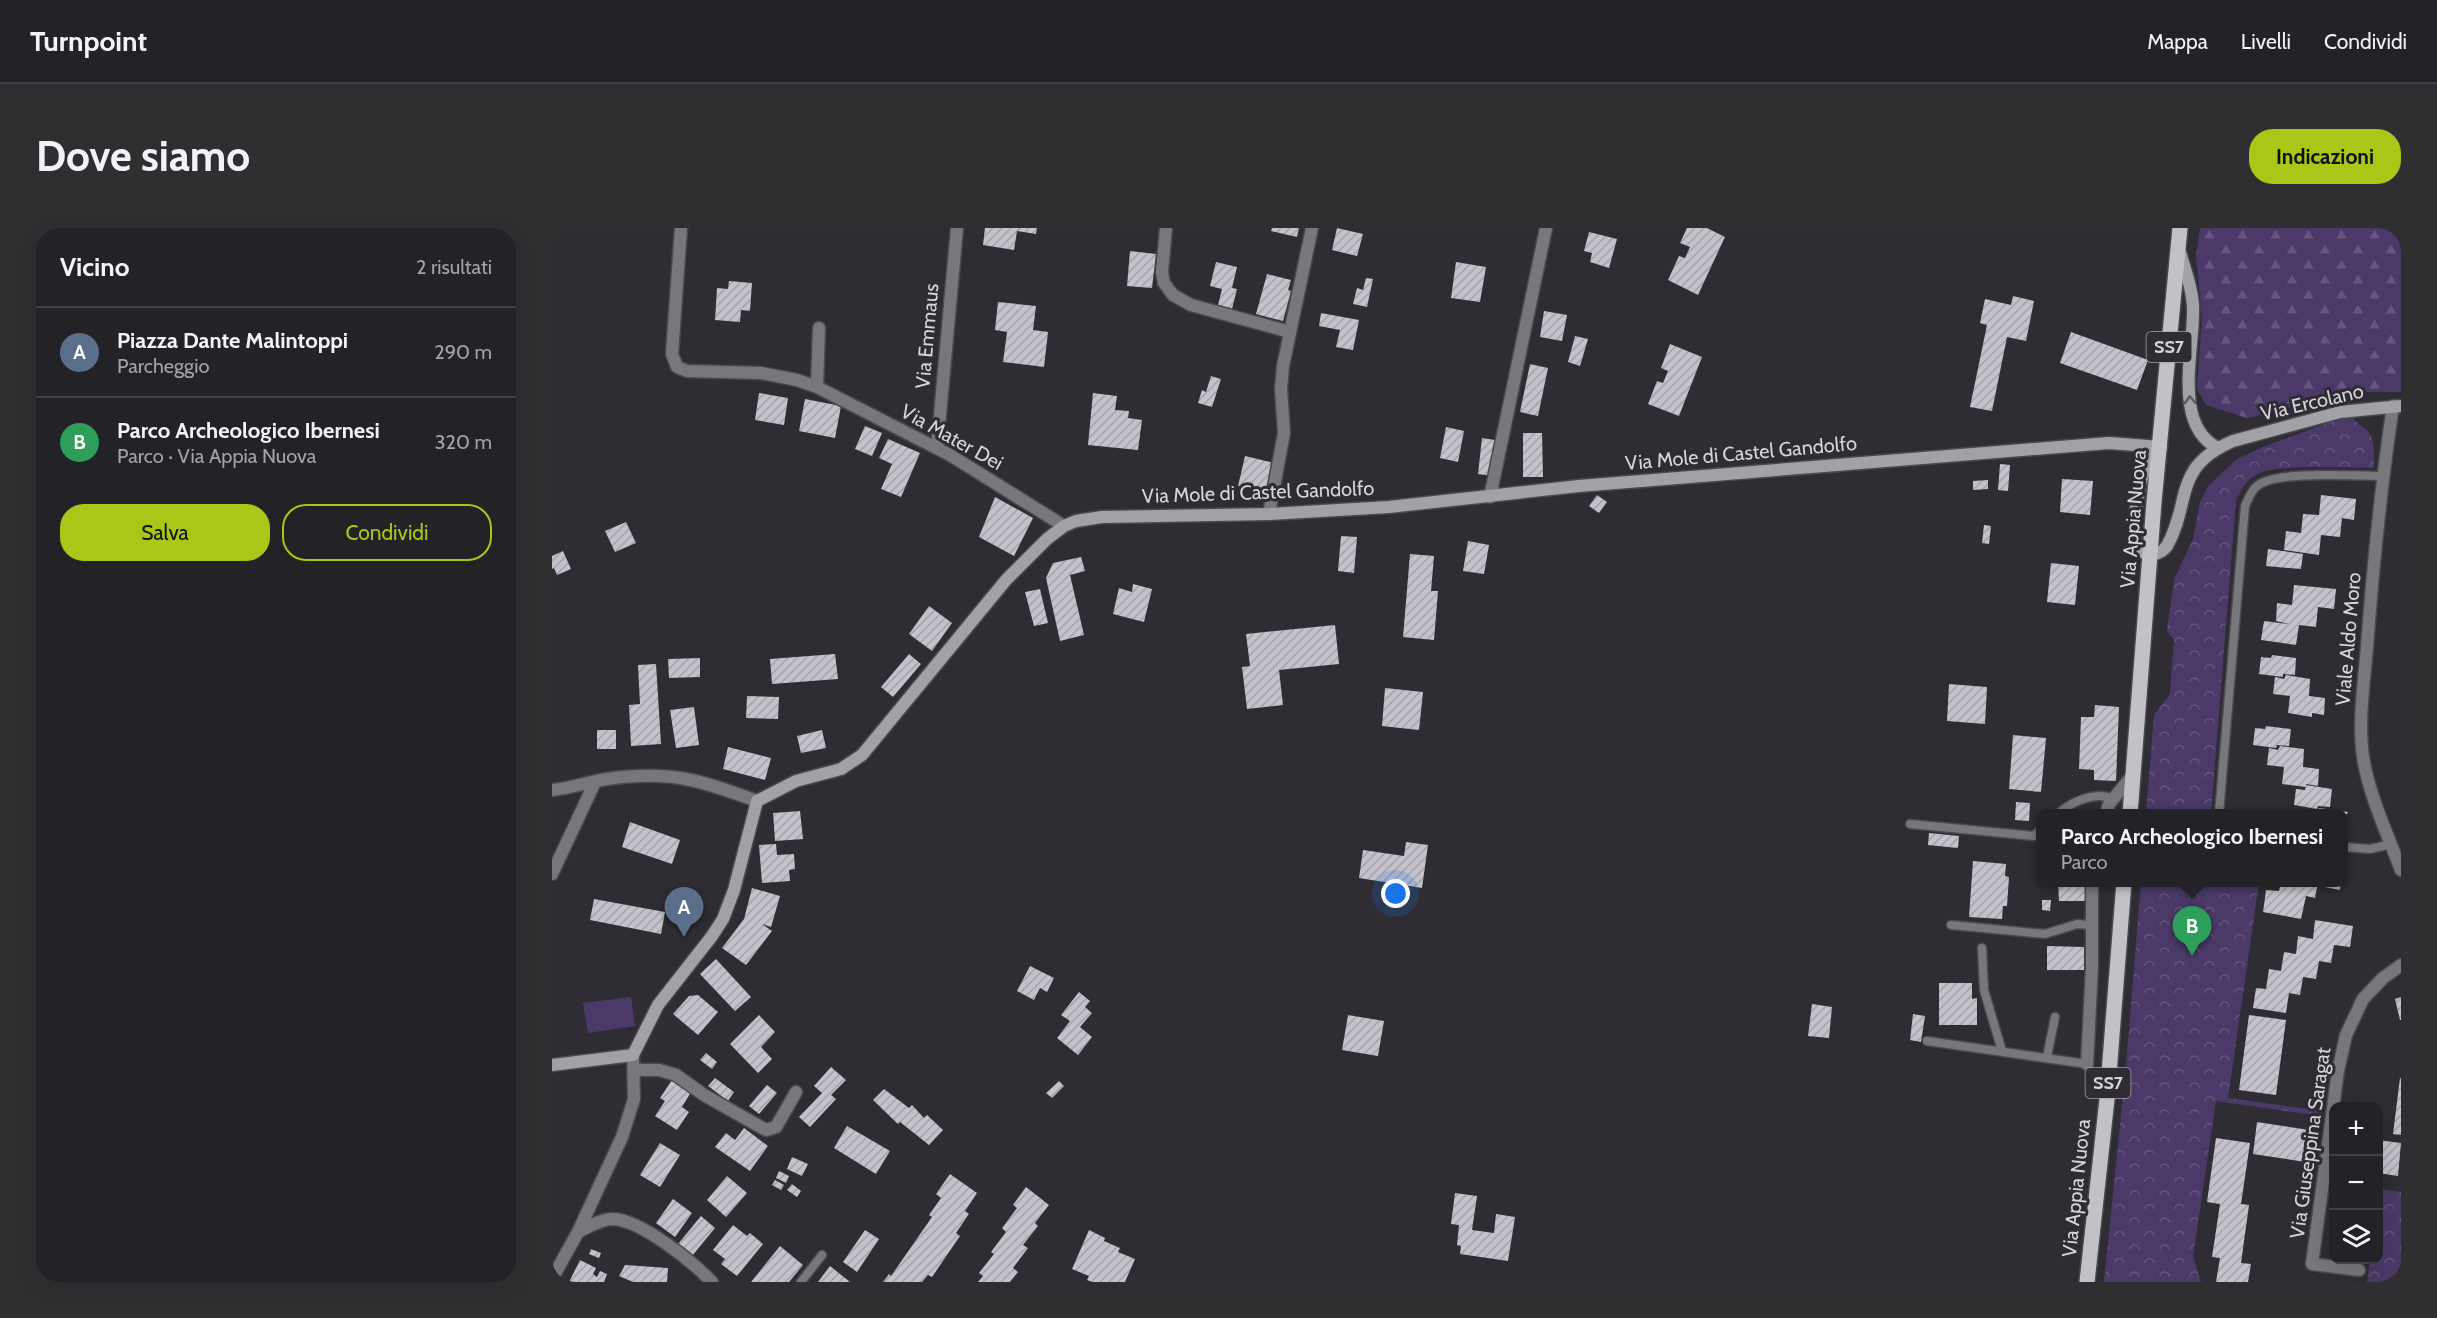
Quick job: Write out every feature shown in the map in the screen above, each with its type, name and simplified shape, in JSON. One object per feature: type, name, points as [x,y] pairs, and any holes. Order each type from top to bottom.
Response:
[{"type":"main road","name":"Via Appia Nuova","points":[[2130,809],[2180,228]]},
{"type":"main road","name":"Via Appia Nuova","points":[[2087,1282],[2107,1099],[2124,887]]},
{"type":"street","name":"Via Mater Dei","points":[[681,228],[672,354],[677,367],[687,371],[766,374],[817,387],[937,448],[1065,526]]},
{"type":"street","name":"Via Emmaus","points":[[937,448],[957,228]]},
{"type":"street","points":[[1166,228],[1162,272],[1164,283],[1173,295],[1191,305],[1290,332]]},
{"type":"street","points":[[1269,514],[1284,433],[1281,382],[1312,228]]},
{"type":"street","points":[[1490,497],[1546,228]]},
{"type":"street","points":[[2178,246],[2192,298],[2190,411],[2201,436],[2218,448]]},
{"type":"street","points":[[817,387],[819,328]]},
{"type":"street","name":"Via Ercolano","points":[[2151,555],[2158,554],[2167,546],[2189,478],[2196,466],[2218,448],[2233,441],[2340,412],[2397,406]]},
{"type":"street","name":"Viale Aldo Moro","points":[[2397,406],[2383,477],[2368,634],[2362,738],[2368,776],[2401,870]]},
{"type":"street","name":"Via Mole di Castel Gandolfo","points":[[757,801],[796,781],[841,769],[862,755],[1006,580],[1047,539],[1065,526],[1077,521],[1102,517],[1269,514],[1389,507],[1591,485],[2109,443],[2161,447]]},
{"type":"street","points":[[2108,809],[2113,799],[2133,775]]},
{"type":"street","points":[[552,790],[637,776],[677,776],[704,782],[757,801],[734,890],[723,919],[658,1005],[633,1055],[634,1099],[622,1137],[578,1232],[552,1279]]},
{"type":"street","points":[[552,874],[595,782]]},
{"type":"street","points":[[2087,1064],[2092,966],[2092,887]]},
{"type":"street","name":"Via Giuseppina Saragat","points":[[2359,1270],[2312,1264],[2335,1093],[2346,1035],[2358,1007],[2376,984],[2401,965]]},
{"type":"street","points":[[552,1065],[633,1055]]},
{"type":"street","points":[[634,1070],[659,1070],[676,1075],[705,1095],[766,1130],[776,1127],[796,1092]]},
{"type":"street","points":[[578,1232],[605,1220],[629,1223],[664,1243],[712,1282]]},
{"type":"lane","points":[[2219,809],[2245,506],[2257,485],[2283,476],[2383,477]]},
{"type":"lane","points":[[2064,809],[2076,801],[2104,795],[2113,799]]},
{"type":"lane","points":[[1910,824],[2034,836],[2036,834]]},
{"type":"lane","points":[[2348,847],[2370,849],[2392,844]]},
{"type":"lane","points":[[1951,925],[2045,934],[2077,924],[2091,926]]},
{"type":"lane","points":[[1982,948],[1984,990],[2002,1051]]},
{"type":"lane","points":[[2047,1057],[2055,1017]]},
{"type":"lane","points":[[1927,1041],[2087,1064]]},
{"type":"lane","points":[[801,1282],[822,1255]]},
{"type":"green space","points":[[2200,228],[2401,228],[2401,392],[2361,392],[2247,418],[2206,405],[2197,389],[2202,316],[2196,256]]},
{"type":"green space","points":[[2351,414],[2372,438],[2374,468],[2283,468],[2260,473],[2245,484],[2236,500],[2211,809],[2146,809],[2154,715],[2170,694],[2174,640],[2167,631],[2174,580],[2193,539],[2200,502],[2208,486],[2237,459]]},
{"type":"green space","points":[[2141,887],[2258,887],[2228,1098],[2322,1111],[2321,1116],[2216,1101],[2193,1256],[2201,1282],[2104,1282],[2126,1066]]},
{"type":"green space","points":[[631,997],[635,1026],[588,1033],[583,1003]]},
{"type":"green space","points":[[2383,1190],[2401,1192],[2401,1282],[2367,1282],[2369,1264],[2383,1264]]},
{"type":"building","points":[[985,228],[1037,228],[1036,234],[1017,231],[1014,250],[983,245]]},
{"type":"building","points":[[1272,228],[1299,228],[1297,237],[1271,231]]},
{"type":"building","points":[[1337,228],[1363,234],[1357,256],[1332,250]]},
{"type":"building","points":[[1687,228],[1707,228],[1725,237],[1698,295],[1668,280],[1679,256],[1685,258],[1690,247],[1680,243]]},
{"type":"building","points":[[1589,232],[1617,239],[1609,268],[1590,262],[1592,253],[1584,251]]},
{"type":"building","points":[[1130,251],[1156,254],[1152,288],[1127,286]]},
{"type":"building","points":[[1216,262],[1237,267],[1232,288],[1237,289],[1232,309],[1218,305],[1222,289],[1210,286]]},
{"type":"building","points":[[1456,262],[1486,267],[1480,302],[1451,298]]},
{"type":"building","points":[[1267,274],[1291,280],[1288,290],[1291,291],[1283,321],[1256,314]]},
{"type":"building","points":[[1366,278],[1373,279],[1367,307],[1353,304],[1357,288],[1363,290]]},
{"type":"building","points":[[729,281],[752,283],[750,311],[741,310],[740,322],[715,320],[717,288],[728,289]]},
{"type":"building","points":[[2013,296],[2034,301],[2026,341],[2007,337],[1992,411],[1970,407],[1987,325],[1980,323],[1985,299],[2011,305]]},
{"type":"building","points":[[998,302],[1036,306],[1033,330],[1048,332],[1044,367],[1003,362],[1007,332],[995,330]]},
{"type":"building","points":[[1544,311],[1567,315],[1562,341],[1540,337]]},
{"type":"building","points":[[1321,313],[1359,320],[1353,350],[1336,347],[1340,330],[1319,326]]},
{"type":"building","points":[[2071,332],[2148,360],[2137,390],[2060,363]]},
{"type":"building","points":[[1575,336],[1588,339],[1580,366],[1568,362]]},
{"type":"building","points":[[1670,344],[1702,357],[1679,416],[1648,404],[1657,381],[1663,383],[1668,371],[1661,368]]},
{"type":"building","points":[[1530,364],[1548,368],[1538,416],[1520,412]]},
{"type":"building","points":[[1211,376],[1221,379],[1212,407],[1198,403],[1202,390],[1206,392]]},
{"type":"building","points":[[759,393],[788,398],[784,425],[755,420]]},
{"type":"building","points":[[1093,393],[1117,396],[1115,410],[1129,411],[1128,418],[1142,420],[1138,450],[1088,445]]},
{"type":"building","points":[[805,399],[841,406],[835,438],[799,431]]},
{"type":"building","points":[[865,426],[882,433],[872,456],[855,449]]},
{"type":"building","points":[[1446,427],[1464,431],[1458,462],[1440,458]]},
{"type":"building","points":[[1523,433],[1542,433],[1543,477],[1523,477]]},
{"type":"building","points":[[1482,438],[1495,440],[1492,476],[1478,474]]},
{"type":"building","points":[[888,439],[920,453],[901,497],[881,489],[892,464],[879,458]]},
{"type":"building","points":[[1245,456],[1274,463],[1267,493],[1238,486]]},
{"type":"building","points":[[2000,464],[2010,465],[2008,491],[1998,490]]},
{"type":"building","points":[[2062,479],[2093,481],[2090,515],[2060,512]]},
{"type":"building","points":[[1988,480],[1988,489],[1973,490],[1973,481]]},
{"type":"building","points":[[1597,495],[1607,502],[1599,513],[1589,506]]},
{"type":"building","points":[[2321,495],[2356,499],[2354,520],[2342,518],[2340,537],[2321,535],[2319,555],[2284,550],[2286,531],[2301,533],[2303,514],[2319,515]]},
{"type":"building","points":[[995,497],[1033,518],[1014,556],[979,537]]},
{"type":"building","points":[[626,522],[636,543],[615,552],[605,531]]},
{"type":"building","points":[[1984,525],[1991,526],[1989,544],[1982,543]]},
{"type":"building","points":[[1341,536],[1357,537],[1354,573],[1338,571]]},
{"type":"building","points":[[1468,541],[1489,545],[1484,574],[1463,571]]},
{"type":"building","points":[[2268,549],[2303,554],[2301,569],[2266,566]]},
{"type":"building","points":[[563,551],[571,569],[557,575],[554,568],[552,569],[552,556]]},
{"type":"building","points":[[1410,554],[1434,556],[1431,591],[1438,591],[1434,640],[1403,637]]},
{"type":"building","points":[[1081,557],[1085,571],[1070,575],[1084,635],[1060,641],[1046,578],[1053,563]]},
{"type":"building","points":[[2051,563],[2079,566],[2075,605],[2047,602]]},
{"type":"building","points":[[1133,584],[1152,589],[1144,622],[1113,614],[1119,588],[1132,592]]},
{"type":"building","points":[[2294,585],[2336,589],[2334,609],[2318,607],[2316,627],[2299,625],[2296,645],[2261,640],[2264,621],[2289,624],[2276,621],[2277,603],[2292,605]]},
{"type":"building","points":[[1040,589],[1048,623],[1034,626],[1025,592]]},
{"type":"building","points":[[929,606],[952,623],[932,651],[909,634]]},
{"type":"building","points":[[1335,625],[1339,664],[1279,670],[1283,705],[1247,709],[1242,667],[1250,666],[1246,634]]},
{"type":"building","points":[[835,654],[838,679],[772,684],[770,659]]},
{"type":"building","points":[[909,654],[921,664],[893,697],[881,687]]},
{"type":"building","points":[[2272,655],[2296,658],[2295,675],[2283,674],[2283,677],[2259,674],[2261,657],[2271,658]]},
{"type":"building","points":[[700,658],[700,677],[669,678],[668,659]]},
{"type":"building","points":[[656,664],[661,744],[631,746],[629,705],[640,704],[638,665]]},
{"type":"building","points":[[2286,675],[2310,679],[2309,696],[2325,698],[2324,715],[2312,713],[2312,717],[2288,713],[2290,696],[2273,694],[2275,677],[2284,679]]},
{"type":"building","points":[[1949,684],[1987,687],[1985,724],[1947,721]]},
{"type":"building","points":[[1385,688],[1423,692],[1419,730],[1382,726]]},
{"type":"building","points":[[747,696],[779,697],[778,719],[746,718]]},
{"type":"building","points":[[2095,705],[2119,707],[2116,781],[2094,780],[2094,770],[2079,769],[2081,717],[2094,717]]},
{"type":"building","points":[[694,707],[699,745],[676,748],[670,710]]},
{"type":"building","points":[[2266,726],[2291,729],[2289,746],[2277,745],[2276,748],[2253,745],[2255,728],[2265,729]]},
{"type":"building","points":[[597,730],[616,730],[616,749],[597,749]]},
{"type":"building","points":[[822,730],[826,748],[801,753],[797,736]]},
{"type":"building","points":[[2013,735],[2046,738],[2041,792],[2009,789]]},
{"type":"building","points":[[2280,746],[2304,749],[2303,767],[2319,769],[2318,786],[2282,784],[2284,767],[2267,765],[2269,748],[2278,750]]},
{"type":"building","points":[[728,747],[771,758],[765,780],[723,769]]},
{"type":"building","points":[[2306,785],[2332,789],[2330,807],[2318,806],[2317,809],[2294,805],[2296,789],[2305,790]]},
{"type":"building","points":[[2016,802],[2030,803],[2029,821],[2015,820]]},
{"type":"building","points":[[800,811],[803,839],[775,841],[773,813]]},
{"type":"building","points":[[630,822],[680,840],[672,864],[622,847]]},
{"type":"building","points":[[1929,833],[1959,836],[1958,848],[1928,845]]},
{"type":"building","points":[[1406,842],[1428,845],[1422,888],[1359,878],[1363,850],[1404,856]]},
{"type":"building","points":[[776,844],[777,855],[794,854],[795,869],[789,870],[790,881],[762,883],[759,845]]},
{"type":"building","points":[[1973,861],[2006,864],[2005,876],[2009,877],[2007,906],[2003,906],[2002,919],[1969,917]]},
{"type":"building","points":[[2058,887],[2086,887],[2086,901],[2059,901]]},
{"type":"building","points":[[2280,887],[2317,887],[2315,898],[2306,896],[2301,919],[2263,912],[2266,890],[2279,891]]},
{"type":"building","points":[[2325,887],[2340,887],[2340,890]]},
{"type":"building","points":[[752,888],[780,896],[771,927],[762,924],[772,931],[746,965],[722,948],[744,919]]},
{"type":"building","points":[[594,899],[665,912],[661,934],[590,920]]},
{"type":"building","points":[[2042,900],[2051,900],[2050,911],[2042,910]]},
{"type":"building","points":[[2315,920],[2353,926],[2350,947],[2334,945],[2331,963],[2319,961],[2316,979],[2303,977],[2300,995],[2289,993],[2286,1013],[2253,1008],[2256,988],[2266,989],[2269,969],[2281,971],[2284,952],[2296,954],[2298,936],[2313,939]]},
{"type":"building","points":[[2047,946],[2084,947],[2084,970],[2047,970]]},
{"type":"building","points":[[716,959],[751,997],[735,1011],[700,974]]},
{"type":"building","points":[[1030,966],[1054,978],[1047,992],[1040,988],[1034,1000],[1017,991]]},
{"type":"building","points":[[1939,983],[1972,983],[1972,999],[1977,998],[1977,1025],[1939,1025]]},
{"type":"building","points":[[1079,992],[1090,1001],[1085,1007],[1092,1013],[1080,1027],[1092,1037],[1078,1055],[1057,1038],[1070,1021],[1061,1015]]},
{"type":"building","points":[[698,995],[718,1012],[698,1035],[673,1014],[689,996]]},
{"type":"building","points":[[2401,997],[2401,1020],[2400,1020],[2395,999]]},
{"type":"building","points":[[1812,1004],[1832,1007],[1829,1038],[1808,1036]]},
{"type":"building","points":[[1913,1014],[1925,1016],[1921,1042],[1910,1040]]},
{"type":"building","points":[[759,1015],[775,1032],[761,1047],[772,1059],[758,1073],[730,1044]]},
{"type":"building","points":[[1348,1015],[1384,1021],[1378,1056],[1342,1050]]},
{"type":"building","points":[[2249,1015],[2286,1020],[2276,1095],[2239,1090]]},
{"type":"building","points":[[706,1053],[717,1062],[712,1069],[700,1060]]},
{"type":"building","points":[[831,1067],[846,1080],[831,1095],[836,1099],[810,1127],[799,1117],[822,1093],[814,1086]]},
{"type":"building","points":[[715,1078],[734,1092],[728,1101],[708,1086]]},
{"type":"building","points":[[2401,1078],[2401,1135],[2393,1134]]},
{"type":"building","points":[[672,1080],[691,1092],[682,1107],[689,1112],[677,1130],[655,1116],[665,1101],[660,1098]]},
{"type":"building","points":[[1059,1081],[1064,1086],[1052,1098],[1046,1093]]},
{"type":"building","points":[[767,1085],[777,1093],[759,1114],[749,1106]]},
{"type":"building","points":[[884,1089],[909,1108],[912,1105],[924,1118],[927,1115],[943,1130],[929,1145],[900,1122],[898,1124],[873,1100]]},
{"type":"building","points":[[2257,1122],[2316,1131],[2312,1163],[2253,1154]]},
{"type":"building","points":[[847,1126],[890,1151],[876,1174],[834,1148]]},
{"type":"building","points":[[744,1128],[768,1146],[750,1171],[715,1147],[726,1133],[735,1140]]},
{"type":"building","points":[[2216,1138],[2250,1143],[2241,1204],[2249,1205],[2241,1263],[2251,1264],[2248,1282],[2216,1282],[2220,1258],[2212,1257],[2220,1204],[2207,1202]]},
{"type":"building","points":[[2383,1141],[2401,1143],[2398,1176],[2383,1174]]},
{"type":"building","points":[[660,1143],[680,1155],[660,1187],[640,1175]]},
{"type":"building","points":[[792,1157],[808,1164],[802,1176],[787,1169]]},
{"type":"building","points":[[779,1171],[789,1176],[786,1183],[776,1178]]},
{"type":"building","points":[[950,1174],[977,1193],[965,1211],[969,1214],[956,1233],[960,1236],[932,1277],[928,1275],[922,1282],[883,1282],[889,1274],[891,1276],[932,1217],[929,1215],[941,1198],[936,1194]]},
{"type":"building","points":[[727,1176],[747,1193],[726,1217],[707,1200]]},
{"type":"building","points":[[775,1180],[784,1185],[781,1190],[772,1185]]},
{"type":"building","points":[[792,1184],[801,1191],[797,1197],[787,1190]]},
{"type":"building","points":[[1026,1187],[1049,1205],[1035,1223],[1038,1226],[1023,1245],[1028,1248],[1013,1268],[1018,1272],[1010,1282],[978,1282],[983,1276],[979,1273],[994,1254],[991,1252],[1006,1232],[1002,1228],[1017,1208],[1013,1205]]},
{"type":"building","points":[[1455,1193],[1477,1196],[1472,1230],[1494,1233],[1496,1214],[1515,1217],[1508,1261],[1460,1254],[1461,1246],[1457,1245],[1459,1225],[1451,1224]]},
{"type":"building","points":[[673,1199],[692,1213],[675,1237],[656,1223]]},
{"type":"building","points":[[701,1216],[715,1228],[692,1256],[678,1244]]},
{"type":"building","points":[[733,1225],[747,1236],[750,1233],[763,1244],[737,1276],[721,1264],[725,1259],[713,1250]]},
{"type":"building","points":[[865,1230],[879,1239],[857,1272],[843,1262]]},
{"type":"building","points":[[1089,1230],[1105,1238],[1104,1241],[1120,1248],[1118,1252],[1135,1259],[1125,1282],[1092,1282],[1087,1280],[1089,1276],[1072,1269]]},
{"type":"building","points":[[780,1246],[803,1265],[789,1282],[751,1282]]},
{"type":"building","points":[[591,1249],[601,1253],[599,1258],[589,1254]]},
{"type":"building","points":[[580,1260],[596,1268],[593,1274],[597,1277],[600,1271],[607,1274],[604,1282],[569,1282]]},
{"type":"building","points":[[625,1265],[668,1268],[667,1282],[633,1282],[619,1276]]},
{"type":"building","points":[[830,1266],[850,1282],[818,1282]]},
{"type":"place","name":"Piazza Dante Malintoppi","points":[[684,937]]},
{"type":"place","name":"Parco Archeologico Ibernesi","points":[[2192,956]]}]
